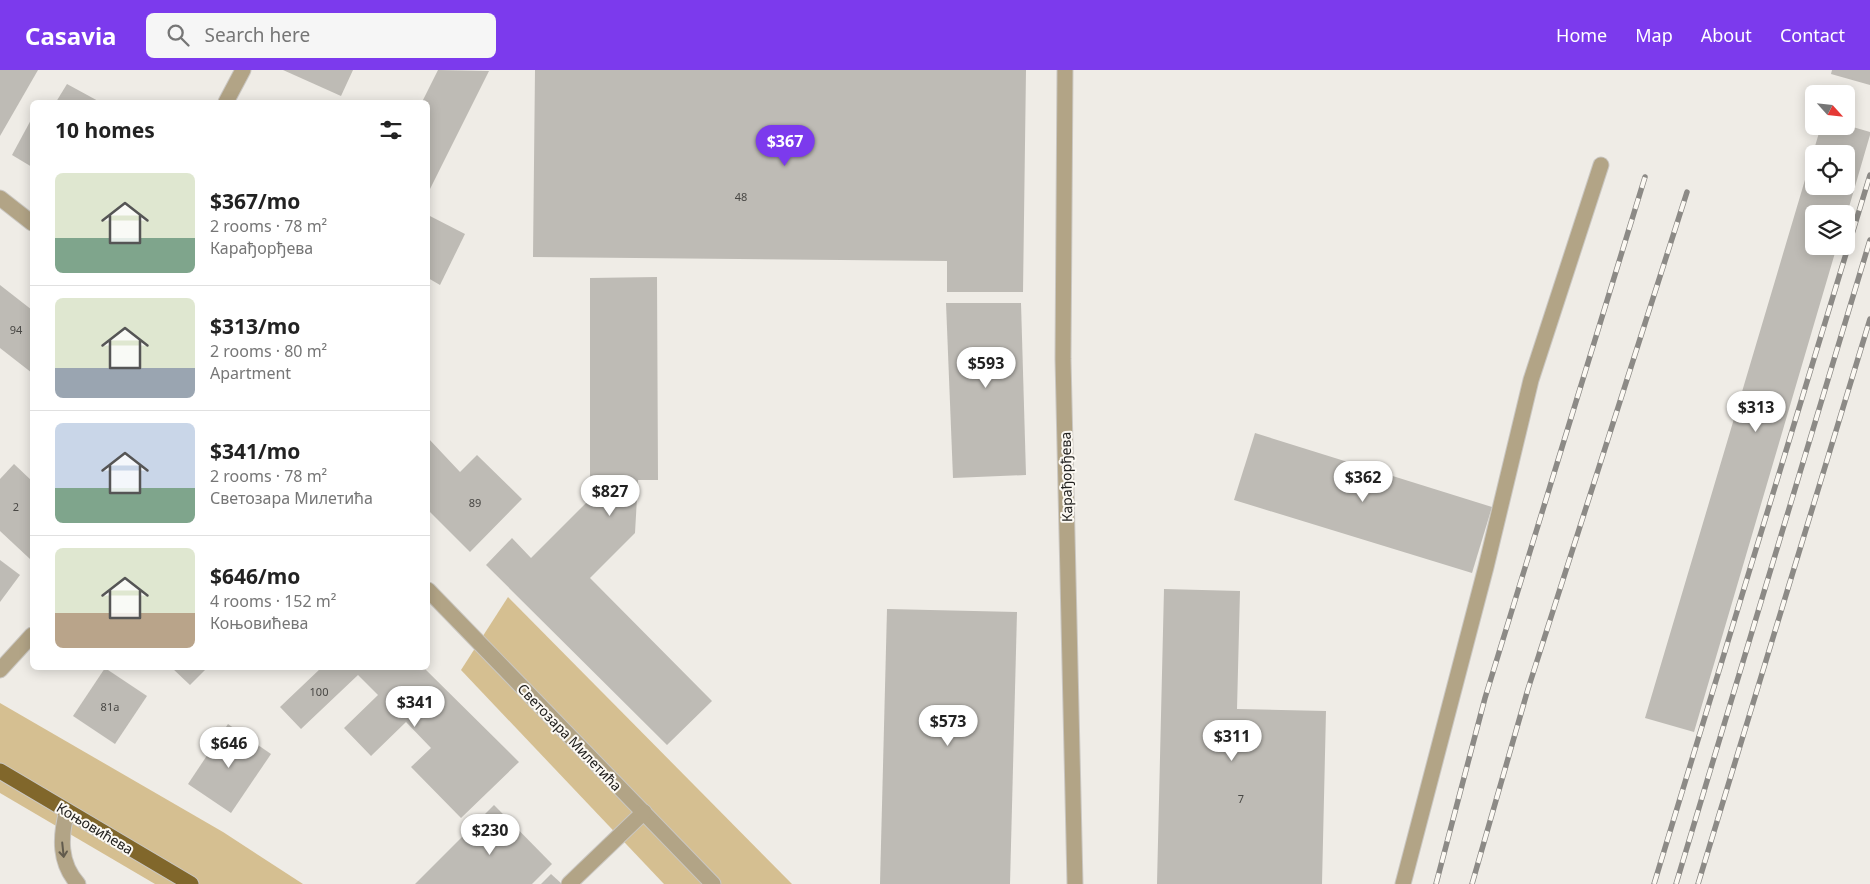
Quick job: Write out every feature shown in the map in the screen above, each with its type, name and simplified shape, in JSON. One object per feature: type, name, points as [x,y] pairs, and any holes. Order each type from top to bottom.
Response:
[{"type":"main road","name":"Коњовићева","points":[[0,771],[191,884]]},
{"type":"street","points":[[227,100],[243,70]]},
{"type":"street","name":"Карађорђева","points":[[1065,70],[1063,359],[1075,884]]},
{"type":"street","points":[[1403,884],[1486,567],[1531,380],[1601,165]]},
{"type":"street","points":[[0,198],[30,221]]},
{"type":"street","name":"Светозара Милетића","points":[[430,592],[713,884]]},
{"type":"street","points":[[0,670],[30,637]]},
{"type":"street","points":[[67,812],[62,828],[62,851],[68,873],[78,884]]},
{"type":"street","points":[[569,884],[644,812]]},
{"type":"shaded area","points":[[508,597],[792,884],[664,884],[461,670]]},
{"type":"shaded area","points":[[0,703],[223,832],[303,884],[155,884],[0,793]]},
{"type":"building","points":[[0,70],[38,70],[0,136]]},
{"type":"building","points":[[283,70],[353,70],[341,96]]},
{"type":"building","points":[[438,70],[489,71],[430,189],[430,100],[423,100]]},
{"type":"building","points":[[535,70],[1026,70],[1023,292],[947,292],[947,261],[533,257]]},
{"type":"building","points":[[1832,70],[1870,70],[1870,85],[1831,74]]},
{"type":"building","points":[[67,84],[96,100],[57,100]]},
{"type":"building","points":[[30,122],[30,166],[12,155]]},
{"type":"building","points":[[1855,128],[1870,132],[1855,187],[1855,145],[1815,145],[1818,135],[1855,135]]},
{"type":"building","points":[[1805,180],[1805,195],[1853,195],[1850,205],[1805,205],[1805,255],[1834,255],[1694,732],[1645,718]]},
{"type":"building","points":[[430,216],[465,234],[440,285],[430,279]]},
{"type":"building","points":[[657,277],[658,480],[638,480],[635,533],[590,578],[712,701],[667,745],[486,565],[512,538],[531,558],[590,499],[590,278]]},
{"type":"building","points":[[0,285],[30,308],[30,371],[0,348]]},
{"type":"building","points":[[946,303],[1021,303],[1026,475],[953,478]]},
{"type":"building","points":[[1255,433],[1492,507],[1472,573],[1234,500]]},
{"type":"building","points":[[430,440],[460,472],[477,455],[522,499],[470,552],[430,512]]},
{"type":"building","points":[[14,464],[30,479],[30,559],[0,531],[0,479]]},
{"type":"building","points":[[0,560],[20,575],[0,602]]},
{"type":"building","points":[[1164,589],[1240,591],[1237,709],[1326,711],[1322,884],[1157,884]]},
{"type":"building","points":[[887,609],[1017,612],[1010,884],[880,884]]},
{"type":"building","points":[[104,670],[108,670],[147,696],[115,744],[73,716]]},
{"type":"building","points":[[174,670],[205,670],[190,685]]},
{"type":"building","points":[[319,670],[426,670],[519,762],[461,818],[411,767],[431,748],[406,722],[371,756],[344,728],[378,695],[358,675],[301,729],[280,707]]},
{"type":"building","points":[[228,724],[271,754],[231,813],[188,784]]},
{"type":"building","points":[[494,805],[552,864],[532,884],[415,884]]},
{"type":"building","points":[[551,874],[562,884],[541,884]]},
{"type":"railway","points":[[1654,884],[1870,175]]},
{"type":"railway","points":[[1436,884],[1485,698],[1645,177]]},
{"type":"railway","points":[[1472,884],[1528,689],[1687,192]]},
{"type":"railway","points":[[1676,884],[1870,240]]},
{"type":"railway","points":[[1698,884],[1870,319]]}]
